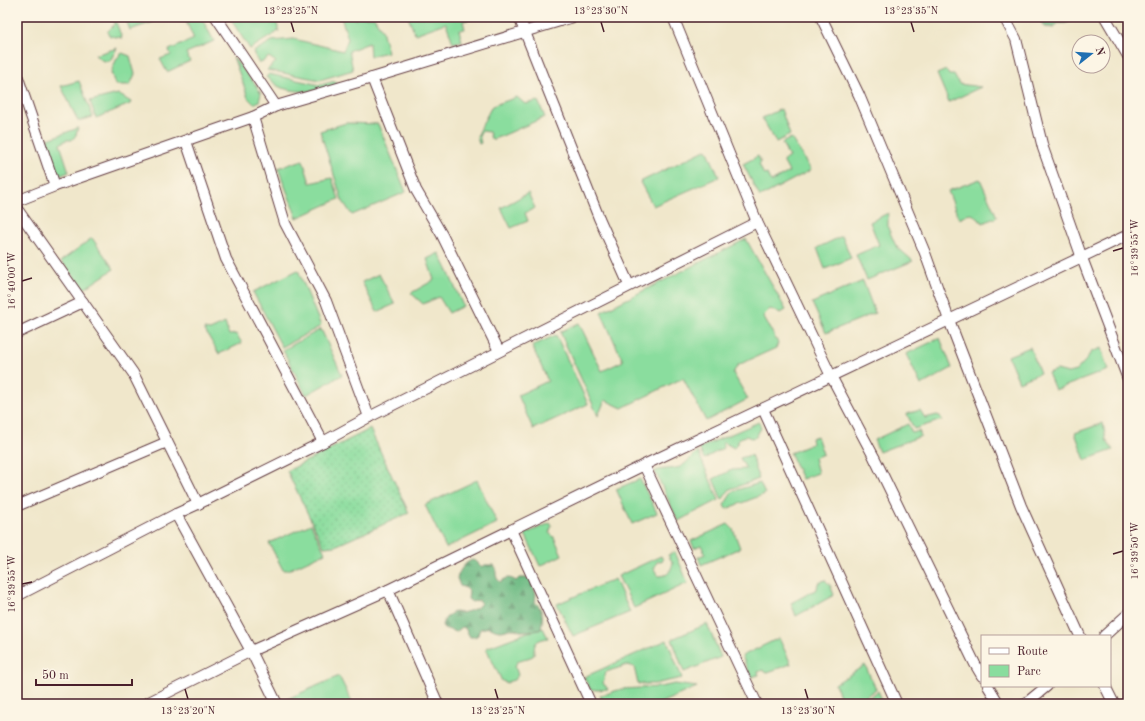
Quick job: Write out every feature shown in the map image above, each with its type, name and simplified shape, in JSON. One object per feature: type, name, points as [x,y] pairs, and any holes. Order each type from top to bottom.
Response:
[{"type":"street","points":[[216,17],[276,106]]},
{"type":"street","points":[[518,17],[628,285]]},
{"type":"street","points":[[17,201],[55,186],[253,117],[276,106],[573,17]]},
{"type":"street","points":[[673,17],[757,222],[831,376],[874,457],[974,664],[981,674]]},
{"type":"street","points":[[821,17],[860,95],[925,253],[1020,506],[1080,635]]},
{"type":"street","points":[[1004,17],[1016,39],[1043,148],[1082,258],[1128,379]]},
{"type":"street","points":[[1105,17],[1128,56]]},
{"type":"street","points":[[17,76],[55,186]]},
{"type":"street","points":[[372,78],[416,190],[442,235],[499,351]]},
{"type":"street","points":[[253,117],[285,223],[326,301],[369,417]]},
{"type":"street","points":[[186,141],[226,259],[323,442]]},
{"type":"street","points":[[17,209],[133,373],[198,504]]},
{"type":"street","points":[[17,596],[176,514],[323,442],[628,285],[757,222]]},
{"type":"street","points":[[145,704],[250,651],[388,590],[644,465],[1128,235]]},
{"type":"street","points":[[17,333],[83,302]]},
{"type":"street","points":[[763,409],[897,704]]},
{"type":"street","points":[[17,506],[167,442]]},
{"type":"street","points":[[644,465],[757,704]]},
{"type":"street","points":[[176,514],[277,704]]},
{"type":"street","points":[[511,530],[591,704]]},
{"type":"street","points":[[388,590],[438,704]]},
{"type":"street","points":[[1105,635],[1128,614]]},
{"type":"street","points":[[989,687],[999,704]]},
{"type":"street","points":[[1025,704],[1045,687]]},
{"type":"street","points":[[1106,687],[1114,704]]},
{"type":"green space","points":[[109,17],[114,17],[122,38],[110,36],[107,32],[115,22]]},
{"type":"green space","points":[[125,17],[151,17],[156,21],[130,30]]},
{"type":"green space","points":[[190,17],[201,17],[214,41],[186,53],[190,61],[167,72],[160,59],[171,55],[169,50],[194,39],[185,19]]},
{"type":"green space","points":[[229,17],[272,17],[277,24],[279,31],[250,49]]},
{"type":"green space","points":[[341,17],[351,17],[356,20],[355,17],[374,17],[382,30],[388,52],[370,56],[369,43],[349,51],[353,70],[320,80],[267,70],[276,62],[269,57],[259,64],[253,52],[272,41],[294,39],[343,51],[348,39]]},
{"type":"green space","points":[[408,17],[480,17],[463,21],[465,29],[459,30],[462,41],[453,43],[446,23],[415,34]]},
{"type":"green space","points":[[1041,17],[1073,17],[1071,21],[1067,23],[1058,23],[1054,28],[1044,27],[1041,22]]},
{"type":"green space","points":[[117,48],[110,61],[103,61],[95,55]]},
{"type":"green space","points":[[122,53],[130,56],[135,74],[130,85],[115,85],[111,72],[117,58]]},
{"type":"green space","points":[[233,57],[255,84],[261,94],[259,101],[254,104],[248,98]]},
{"type":"green space","points":[[946,70],[949,75],[954,75],[959,84],[981,87],[949,102],[937,74]]},
{"type":"green space","points":[[269,74],[320,85],[335,81],[337,85],[310,91],[289,90],[280,87],[266,77]]},
{"type":"green space","points":[[79,81],[93,117],[78,121],[61,86]]},
{"type":"green space","points":[[118,94],[131,102],[130,104],[96,118],[90,101]]},
{"type":"green space","points":[[517,97],[525,104],[538,101],[545,117],[502,136],[498,136],[493,140],[491,139],[489,132],[482,131],[479,135],[481,143],[479,144],[477,137],[492,106]]},
{"type":"green space","points":[[781,109],[790,135],[776,142],[762,118]]},
{"type":"green space","points":[[346,123],[378,124],[406,192],[352,215],[342,200],[320,131]]},
{"type":"green space","points":[[78,128],[76,135],[72,140],[66,140],[60,144],[69,172],[59,176],[46,140]]},
{"type":"green space","points":[[791,138],[811,170],[760,197],[743,164],[758,156],[761,163],[759,164],[764,175],[767,174],[771,182],[789,172],[783,161],[789,157],[782,143]]},
{"type":"green space","points":[[707,149],[719,177],[653,206],[640,182]]},
{"type":"green space","points":[[303,160],[310,183],[332,178],[339,199],[297,218],[278,168]]},
{"type":"green space","points":[[980,179],[997,217],[983,223],[972,214],[966,215],[959,219],[948,191]]},
{"type":"green space","points":[[528,193],[535,208],[525,213],[528,221],[511,228],[501,208]]},
{"type":"green space","points":[[888,213],[888,228],[896,246],[913,261],[867,280],[856,255],[879,245],[870,222]]},
{"type":"green space","points":[[842,236],[851,258],[825,269],[817,248]]},
{"type":"green space","points":[[92,238],[114,269],[84,289],[61,261]]},
{"type":"green space","points":[[746,239],[786,310],[781,313],[770,309],[763,316],[778,343],[776,348],[738,365],[733,373],[748,399],[706,421],[683,378],[622,408],[605,400],[598,416],[560,332],[579,323],[602,371],[623,361],[601,312]]},
{"type":"green space","points":[[439,253],[463,306],[449,313],[439,297],[423,304],[411,293],[434,280],[427,259]]},
{"type":"green space","points":[[298,270],[321,326],[282,347],[253,292]]},
{"type":"green space","points":[[379,274],[395,304],[377,312],[362,282]]},
{"type":"green space","points":[[863,281],[875,313],[826,333],[812,303]]},
{"type":"green space","points":[[225,323],[229,335],[236,334],[242,343],[219,354],[204,329],[210,330]]},
{"type":"green space","points":[[321,329],[342,375],[306,395],[283,350]]},
{"type":"green space","points":[[556,335],[588,404],[533,429],[518,395],[548,381],[532,346]]},
{"type":"green space","points":[[940,338],[952,368],[921,385],[906,354]]},
{"type":"green space","points":[[1030,347],[1040,373],[1019,382],[1008,356]]},
{"type":"green space","points":[[1101,348],[1108,370],[1055,390],[1048,373],[1057,370],[1068,373],[1076,371],[1091,352]]},
{"type":"green space","points":[[920,410],[925,418],[937,415],[940,416],[942,420],[914,429],[907,414]]},
{"type":"green space","points":[[759,422],[761,428],[756,437],[751,438],[746,436],[740,438],[734,448],[723,442],[723,448],[704,459],[699,448]]},
{"type":"green space","points":[[1103,423],[1106,440],[1113,450],[1085,460],[1075,433]]},
{"type":"green space","points":[[908,424],[912,433],[919,431],[921,436],[879,452],[874,440]]},
{"type":"green space","points":[[370,429],[409,513],[335,546],[324,547],[287,471]]},
{"type":"green space","points":[[817,436],[823,454],[814,458],[818,473],[802,479],[790,453],[812,444],[811,438]]},
{"type":"green space","points":[[698,452],[719,500],[678,521],[655,471],[680,467]]},
{"type":"green space","points":[[751,455],[759,479],[730,489],[722,500],[713,479],[732,470],[746,469],[740,458]]},
{"type":"green space","points":[[640,479],[657,513],[632,524],[616,489]]},
{"type":"green space","points":[[477,480],[497,523],[446,548],[425,505]]},
{"type":"green space","points":[[760,483],[765,494],[726,509],[724,505],[733,491]]},
{"type":"green space","points":[[550,523],[552,525],[549,533],[554,537],[562,555],[540,566],[525,534]]},
{"type":"green space","points":[[311,524],[325,553],[288,570],[283,570],[269,543]]},
{"type":"green space","points":[[728,524],[733,529],[740,548],[701,565],[698,557],[705,554],[701,545],[694,548],[691,541]]},
{"type":"green space","points":[[675,552],[688,583],[634,608],[618,576],[661,556],[663,560],[657,562],[654,569],[658,576],[666,575],[670,572],[673,563],[668,555]]},
{"type":"green space","points":[[472,560],[476,561],[482,567],[485,565],[494,565],[496,568],[497,578],[501,582],[508,578],[516,581],[519,578],[530,578],[536,594],[535,602],[540,608],[542,614],[541,629],[534,631],[520,631],[512,629],[501,631],[485,628],[480,629],[478,635],[475,637],[470,637],[465,628],[462,627],[456,632],[444,628],[442,625],[450,614],[475,609],[481,603],[479,600],[472,602],[468,599],[469,591],[460,586],[457,578],[463,567]]},
{"type":"green space","points":[[615,579],[630,612],[573,636],[557,604]]},
{"type":"green space","points":[[825,580],[830,585],[834,595],[796,616],[791,603],[817,589],[818,583]]},
{"type":"green space","points":[[707,624],[721,657],[684,672],[672,639]]},
{"type":"green space","points":[[543,628],[548,638],[540,640],[536,643],[534,655],[518,661],[515,666],[518,675],[514,680],[507,683],[502,681],[486,648]]},
{"type":"green space","points":[[779,638],[791,664],[765,673],[763,670],[758,672],[759,675],[751,677],[742,656]]},
{"type":"green space","points":[[667,640],[682,678],[654,684],[638,684],[634,667],[627,665],[606,672],[603,683],[608,689],[590,689],[584,677]]},
{"type":"green space","points":[[865,665],[876,689],[855,704],[842,704],[843,703],[835,684]]},
{"type":"green space","points":[[339,676],[352,702],[348,704],[287,704],[285,700]]},
{"type":"green space","points":[[675,684],[697,687],[658,704],[604,704],[600,696],[621,689],[660,687]]},
{"type":"green space","points":[[878,691],[884,704],[859,704]]}]
